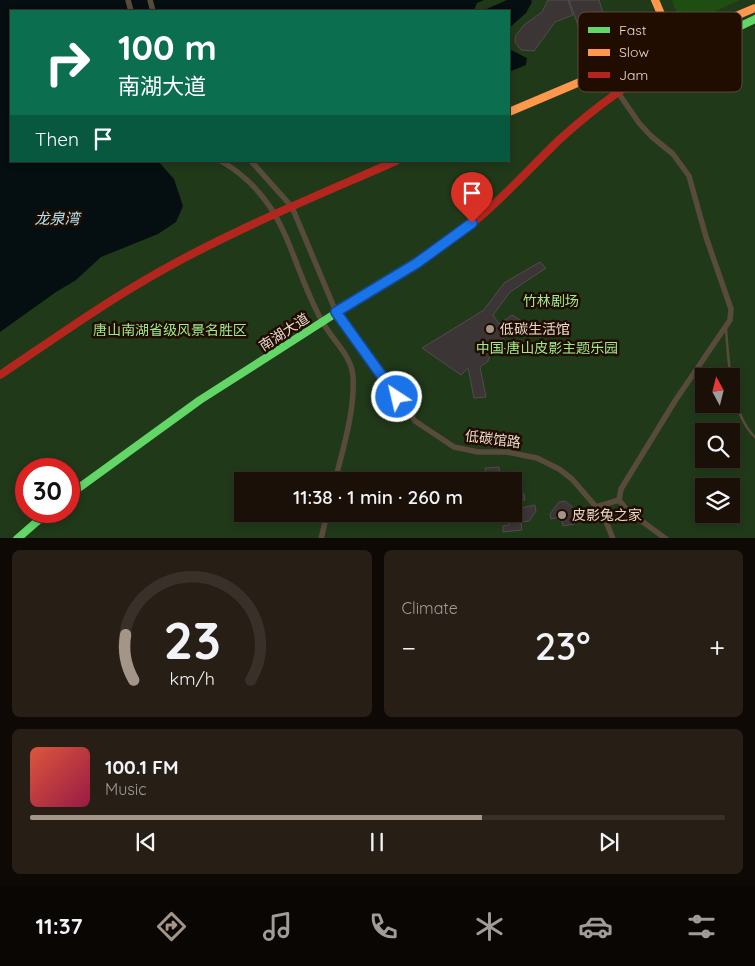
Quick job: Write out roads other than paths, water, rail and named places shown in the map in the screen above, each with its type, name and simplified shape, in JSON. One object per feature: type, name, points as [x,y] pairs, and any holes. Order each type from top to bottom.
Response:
[{"type":"main road","points":[[655,0],[660,12]]},
{"type":"main road","points":[[742,13],[755,8]]},
{"type":"main road","name":"南湖大道","points":[[742,25],[755,19]]},
{"type":"main road","points":[[510,112],[578,83]]},
{"type":"main road","name":"南湖大道","points":[[80,486],[170,422],[336,312],[458,235],[515,186],[574,126],[616,92]]},
{"type":"main road","points":[[0,375],[136,285],[276,213],[394,162]]},
{"type":"main road","points":[[17,538],[35,523]]},
{"type":"street","points":[[618,92],[650,136],[673,154],[689,176],[706,237],[729,299],[730,320],[620,489],[619,500],[627,510],[666,538]]},
{"type":"street","points":[[222,162],[252,184],[276,213],[322,322],[342,349],[353,375],[344,445],[337,472]]},
{"type":"street","name":"低碳馆路","points":[[252,162],[292,207],[336,312],[415,421],[431,434],[454,447],[478,452],[507,452],[537,458],[572,479],[604,516],[613,538]]},
{"type":"street","points":[[596,507],[619,500]]},
{"type":"street","points":[[321,538],[325,522]]},
{"type":"lane","points":[[726,325],[728,350],[739,413],[745,428],[755,437]]},
{"type":"water","name":"龙泉湾","points":[[0,0],[484,0],[477,3],[474,10],[10,10],[10,162],[159,162],[174,179],[183,206],[176,222],[158,234],[101,257],[76,280],[0,332]]},
{"type":"water","points":[[507,0],[531,0],[532,2],[526,13],[510,27],[510,10],[484,10]]},
{"type":"water","points":[[510,50],[527,58],[526,65],[510,72]]},
{"type":"place","name":"低碳生活馆","points":[[490,329]]},
{"type":"place","name":"皮影兔之家","points":[[562,515]]},
{"type":"park label","name":"竹林剧场","points":[[551,301]]},
{"type":"park label","name":"唐山南湖省级风景名胜区","points":[[170,330]]},
{"type":"park label","name":"中国·唐山皮影主题乐园","points":[[547,348]]}]
